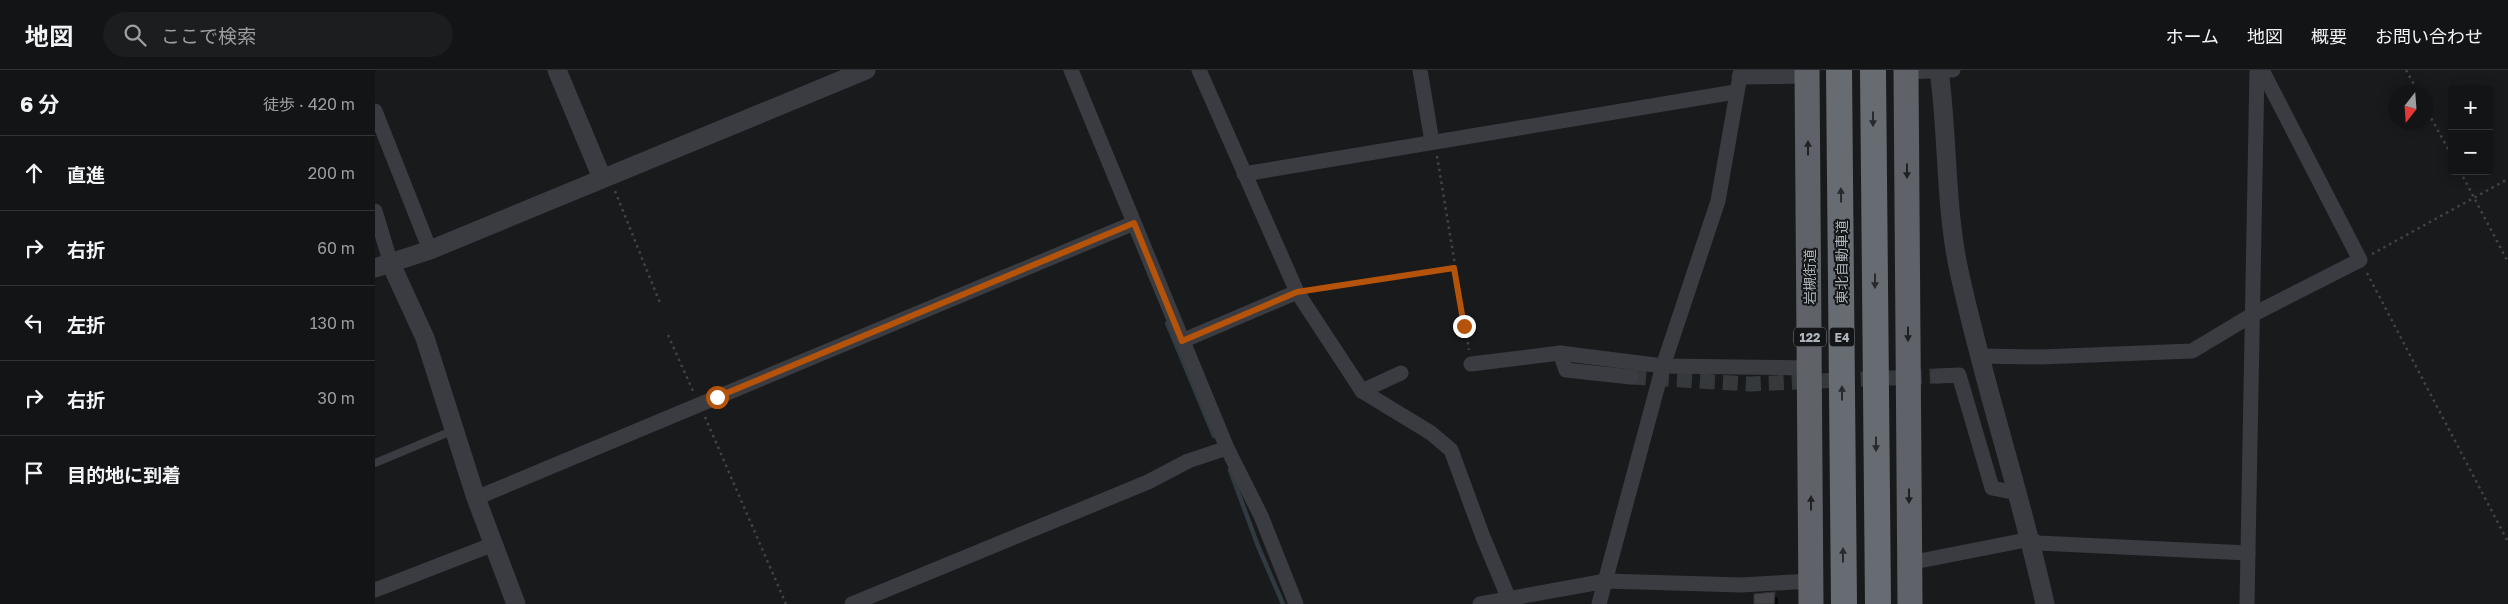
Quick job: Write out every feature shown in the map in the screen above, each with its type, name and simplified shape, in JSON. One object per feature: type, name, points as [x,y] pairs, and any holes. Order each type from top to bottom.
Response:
[{"type":"highway","name":"東北自動車道","points":[[1839,70],[1844,604]]},
{"type":"highway","points":[[1873,70],[1877,604]]},
{"type":"highway","points":[[1906,71],[1910,604]]},
{"type":"highway","name":"岩槻街道","points":[[1807,73],[1811,592]]},
{"type":"street","points":[[557,70],[605,177]]},
{"type":"street","points":[[383,266],[430,250],[866,70]]},
{"type":"street","points":[[1071,70],[1227,448],[1261,516],[1295,604]]},
{"type":"street","points":[[1199,70],[1297,292],[1362,391],[1431,433],[1451,450],[1483,537],[1510,601]]},
{"type":"street","points":[[1420,70],[1433,141]]},
{"type":"street","points":[[2247,604],[2257,70]]},
{"type":"street","points":[[1980,356],[2041,357],[2192,351],[2253,315],[2361,260],[2262,70]]},
{"type":"street","points":[[1906,71],[1944,71],[1949,188],[1958,265],[1980,356],[2031,540],[2045,604]]},
{"type":"street","points":[[1599,604],[1663,366],[1718,202],[1735,92],[1740,74],[1807,73]]},
{"type":"street","points":[[1244,174],[1735,92]]},
{"type":"street","points":[[375,111],[430,250]]},
{"type":"street","points":[[375,211],[383,266],[425,338],[476,498],[516,604]]},
{"type":"street","points":[[476,498],[1134,223]]},
{"type":"street","points":[[1182,341],[1297,292]]},
{"type":"street","points":[[1471,364],[1560,353],[1663,366],[1810,368]]},
{"type":"street","points":[[1560,353],[1566,370],[1631,377]]},
{"type":"street","points":[[1362,391],[1401,373]]},
{"type":"street","points":[[1938,376],[1959,375],[1991,488],[2017,493]]},
{"type":"street","points":[[852,604],[1149,482],[1188,461],[1227,448]]},
{"type":"street","points":[[1909,563],[2031,540],[2038,543],[2248,552]]},
{"type":"street","points":[[375,590],[493,544]]},
{"type":"street","points":[[1480,604],[1510,601],[1606,581],[1741,585],[1811,592]]},
{"type":"lane","points":[[375,463],[455,430]]},
{"type":"path","points":[[2406,70],[2414,85]]},
{"type":"path","points":[[2433,122],[2448,149]]},
{"type":"path","points":[[1433,141],[1471,364]]},
{"type":"path","points":[[2462,175],[2508,262]]},
{"type":"path","points":[[605,177],[660,303]]},
{"type":"path","points":[[2508,179],[2361,260],[2508,542]]},
{"type":"path","points":[[1297,292],[1454,268]]},
{"type":"path","points":[[669,335],[786,604]]},
{"type":"building","points":[[1775,592],[1774,604],[1754,604],[1754,594]]},
{"type":"waterway","points":[[1167,323],[1214,436]]},
{"type":"waterway","points":[[1230,470],[1258,546],[1283,604]]},
{"type":"tunnel","points":[[1631,377],[1750,384],[1938,376]]},
{"type":"route","points":[[717,397],[1134,223],[1182,341],[1297,292],[1454,268],[1464,326]]}]
